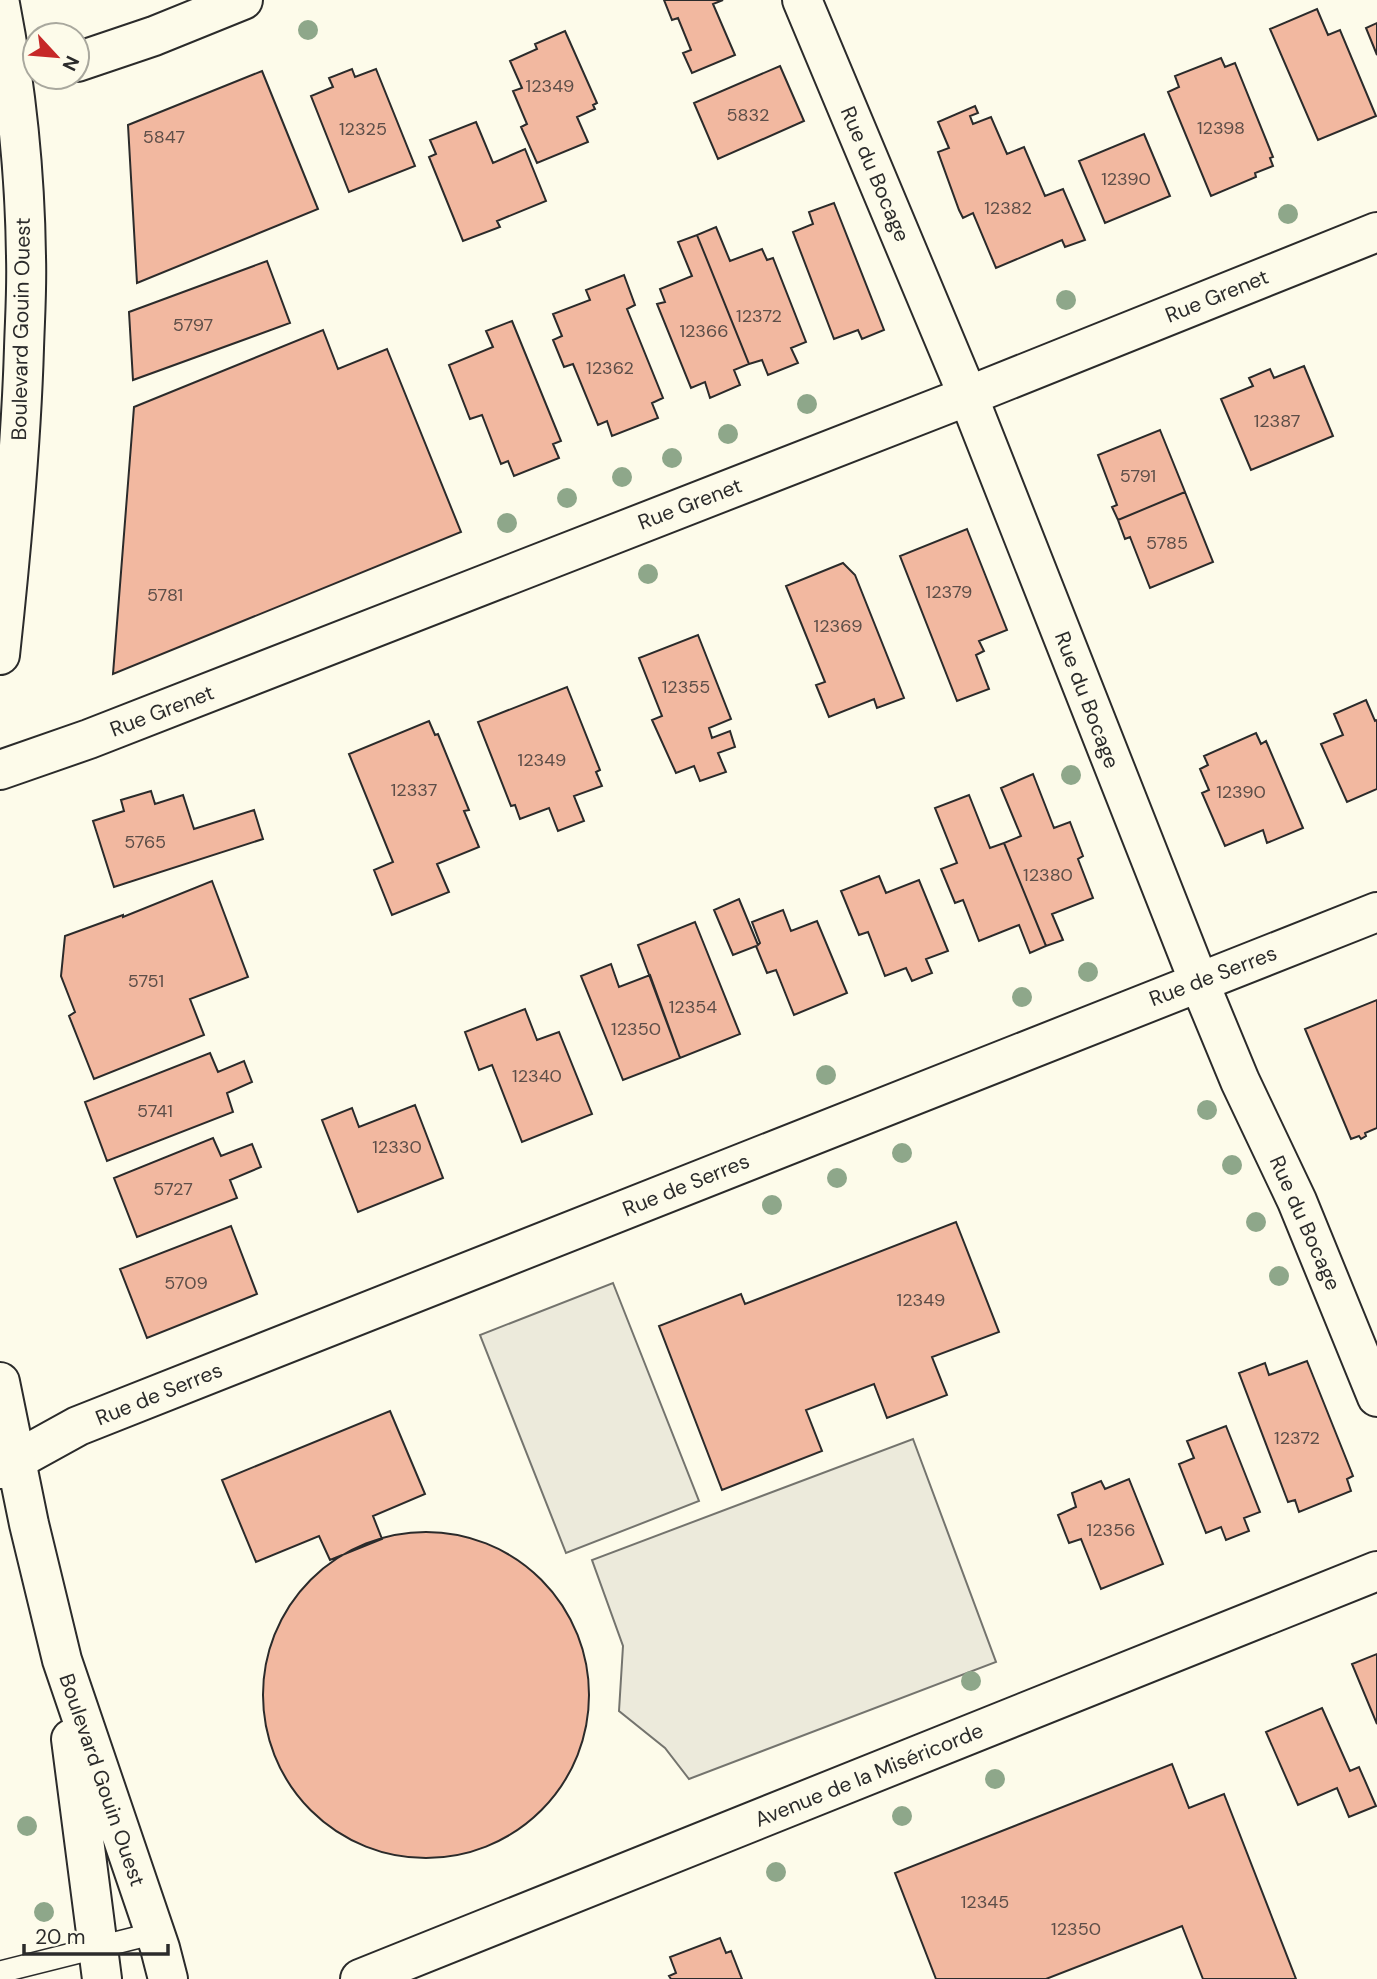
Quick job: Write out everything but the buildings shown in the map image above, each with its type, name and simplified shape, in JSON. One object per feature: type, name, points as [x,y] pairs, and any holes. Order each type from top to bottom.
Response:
[{"type":"street","points":[[91,57],[154,36],[243,0]]},
{"type":"street","name":"Rue du Bocage","points":[[802,0],[968,396],[1199,982],[1240,1081],[1297,1201],[1377,1397]]},
{"type":"street","name":"Boulevard Gouin Ouest","points":[[0,4],[21,64]]},
{"type":"street","name":"Boulevard Gouin Ouest","points":[[0,655],[12,541],[10,417],[26,258],[22,167],[24,91]]},
{"type":"street","name":"Rue Grenet","points":[[0,770],[89,739],[968,396],[1377,232]]},
{"type":"street","name":"Rue de Serres","points":[[8,1464],[78,1426],[1377,912]]},
{"type":"street","name":"Boulevard Gouin Ouest","points":[[0,1382],[8,1464],[62,1660],[155,1933],[168,1979]]},
{"type":"street","name":"Avenue de la Miséricorde","points":[[360,1979],[1377,1571]]},
{"type":"street","name":"Boulevard Gouin Ouest","points":[[62,1660],[100,1963]]},
{"type":"lane","points":[[0,1972],[100,1963],[155,1933]]},
{"type":"shaded area","points":[[613,1283],[699,1501],[566,1553],[480,1335]]},
{"type":"shaded area","points":[[913,1439],[996,1662],[689,1779],[665,1748],[619,1711],[623,1646],[592,1560]]}]
